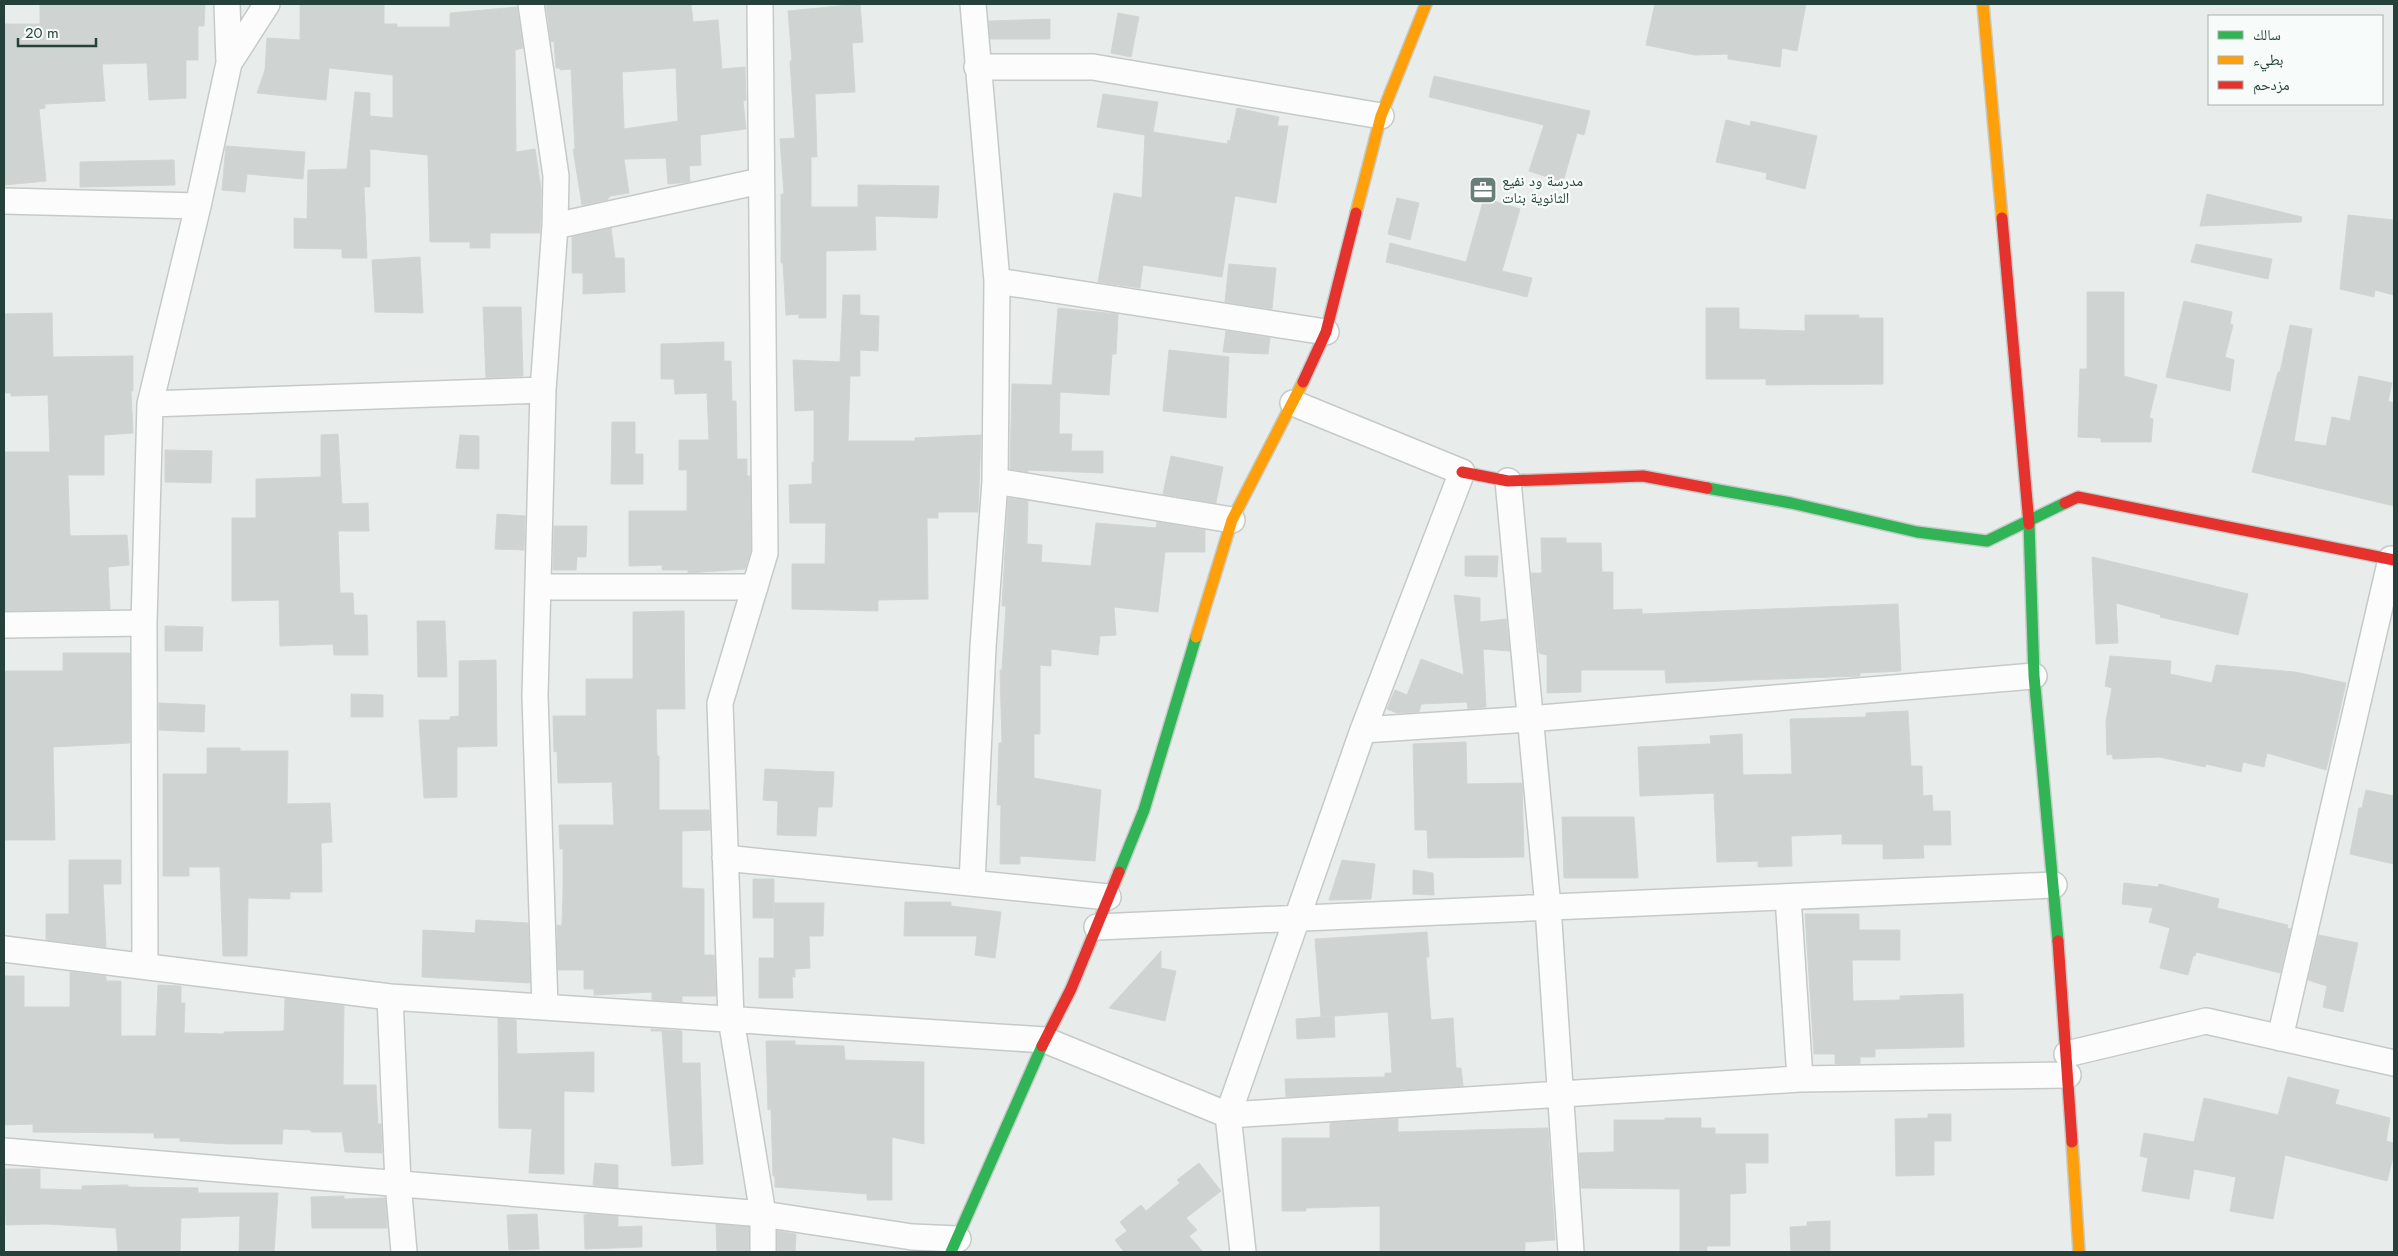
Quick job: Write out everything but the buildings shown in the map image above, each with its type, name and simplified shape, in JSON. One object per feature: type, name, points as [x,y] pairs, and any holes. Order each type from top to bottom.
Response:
[{"type":"street","points":[[144,966],[144,623],[150,404],[198,206],[229,63],[227,4]]},
{"type":"street","points":[[229,63],[267,4]]},
{"type":"street","points":[[532,4],[556,176],[555,226],[543,390],[535,696],[545,1006]]},
{"type":"street","points":[[760,4],[760,181],[765,553],[720,703],[731,1019],[763,1214],[763,1252]]},
{"type":"street","points":[[972,883],[983,647],[994,481],[997,281],[973,4]]},
{"type":"street","points":[[4,1151],[763,1214],[912,1237],[954,1246],[1044,1040],[1071,989],[1144,810],[1232,520],[1293,403],[1326,332],[1382,116],[1426,4]]},
{"type":"street","points":[[1983,4],[2029,522],[2034,676],[2054,885],[2068,1064],[2079,1252]]},
{"type":"street","points":[[977,67],[1093,67],[1382,116]]},
{"type":"street","points":[[555,226],[760,181]]},
{"type":"street","points":[[4,201],[198,206]]},
{"type":"street","points":[[997,281],[1326,332]]},
{"type":"street","points":[[150,404],[543,390]]},
{"type":"street","points":[[1293,403],[1462,472],[1508,481],[1643,476],[1791,502],[1917,532],[1987,541],[2029,522],[2078,496],[2393,560],[2280,1038]]},
{"type":"street","points":[[1243,1252],[1228,1115],[1363,730],[1462,472]]},
{"type":"street","points":[[994,481],[1232,520]]},
{"type":"street","points":[[1508,481],[1528,719],[1548,908],[1571,1252]]},
{"type":"street","points":[[538,586],[755,587]]},
{"type":"street","points":[[4,625],[144,623]]},
{"type":"street","points":[[1363,730],[1528,719],[2034,676]]},
{"type":"street","points":[[725,858],[1108,897]]},
{"type":"street","points":[[1097,927],[2054,885]]},
{"type":"street","points":[[1788,897],[1800,1079]]},
{"type":"street","points":[[4,949],[390,997],[1044,1040],[1228,1115],[2068,1064],[2206,1021],[2394,1063]]},
{"type":"street","points":[[390,997],[398,1183],[404,1252]]},
{"type":"traffic: fast","points":[[1707,488],[1791,503],[1917,532],[1987,541],[2065,503]]},
{"type":"traffic: fast","points":[[2029,524],[2034,676],[2058,941]]},
{"type":"traffic: fast","points":[[1119,872],[1144,810],[1196,637]]},
{"type":"traffic: fast","points":[[951,1252],[1042,1046]]},
{"type":"traffic: slow","points":[[1356,213],[1381,116],[1426,4]]},
{"type":"traffic: slow","points":[[1983,4],[2002,218]]},
{"type":"traffic: slow","points":[[1196,637],[1232,520],[1303,382]]},
{"type":"traffic: slow","points":[[2072,1142],[2079,1252]]},
{"type":"traffic: jam","points":[[1303,382],[1326,332],[1356,213]]},
{"type":"traffic: jam","points":[[2002,218],[2029,524]]},
{"type":"traffic: jam","points":[[1462,472],[1508,481],[1643,476],[1707,488]]},
{"type":"traffic: jam","points":[[2065,503],[2078,497],[2394,560]]},
{"type":"traffic: jam","points":[[1042,1046],[1071,989],[1119,872]]},
{"type":"traffic: jam","points":[[2058,941],[2072,1142]]},
{"type":"place","name":"مدرسة ود نفيع الثانوية بنات","points":[[1483,190]]}]
